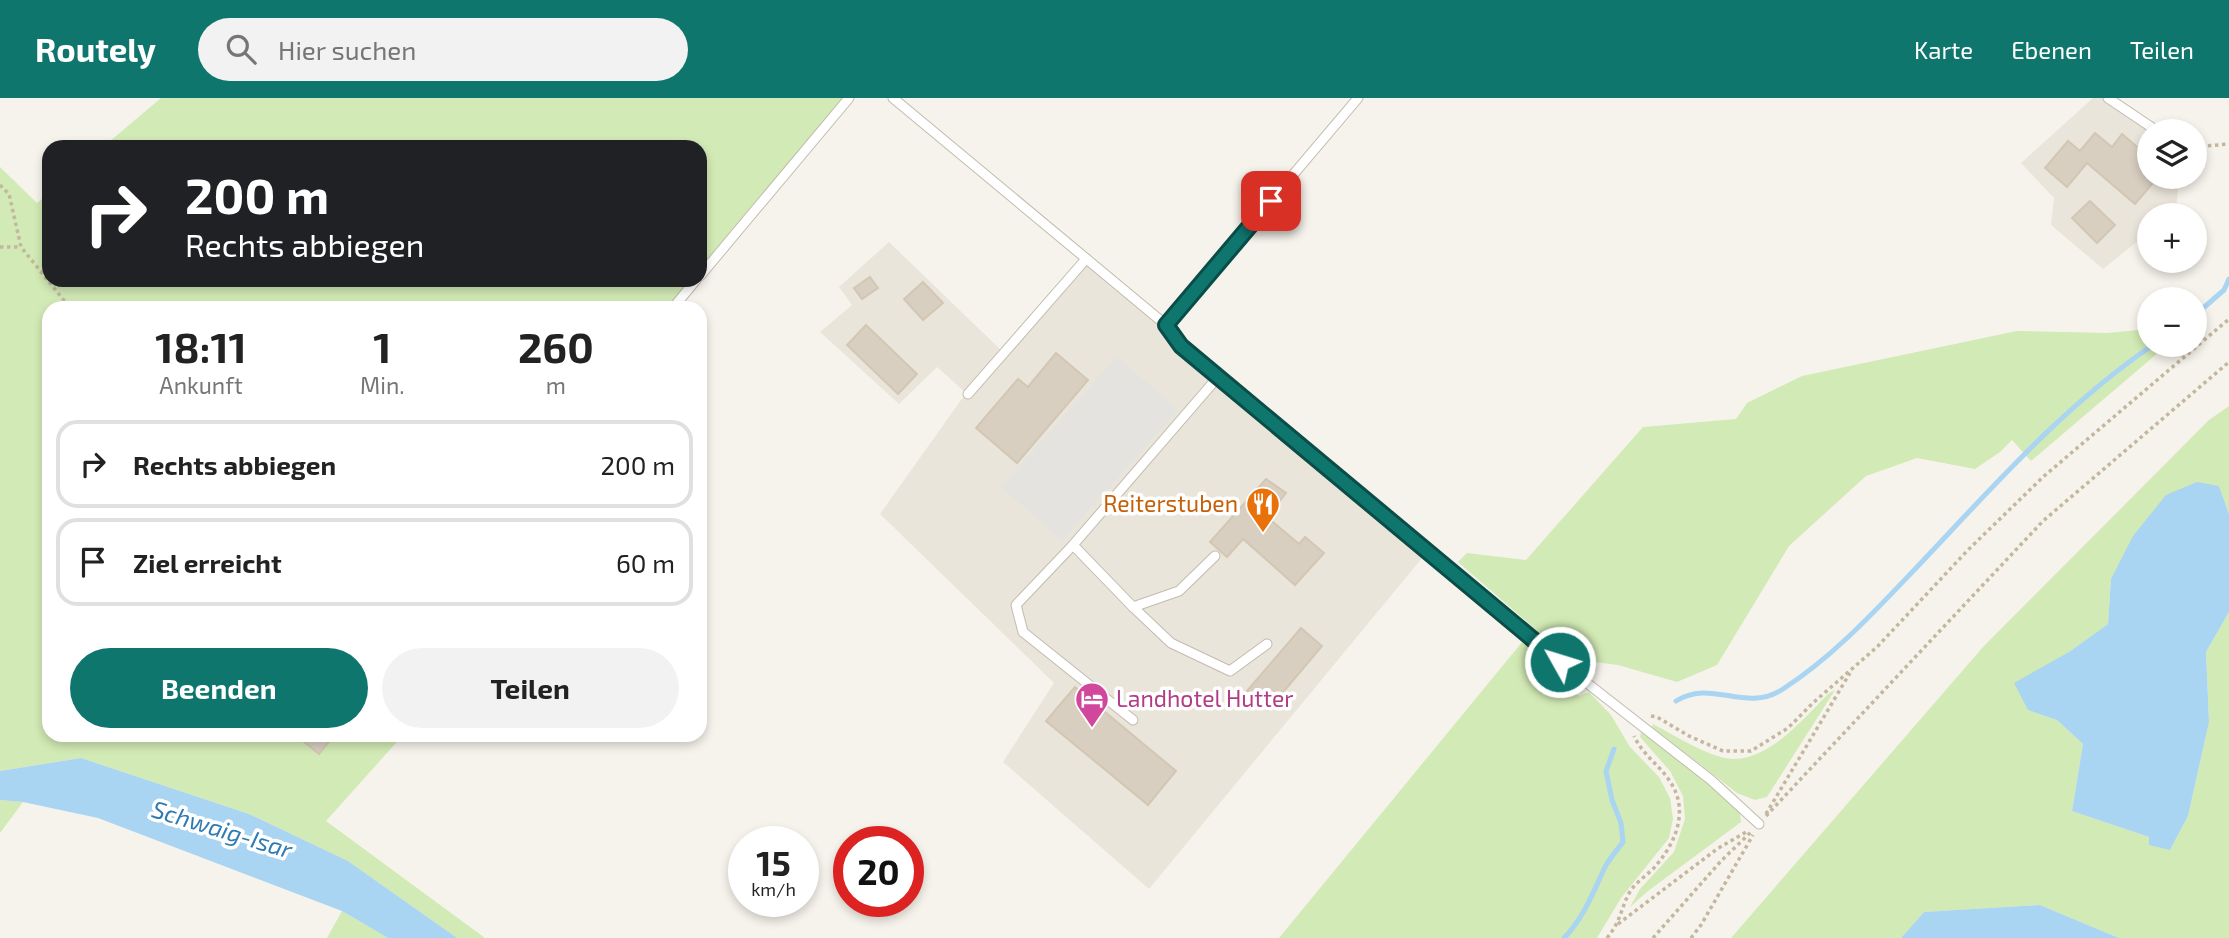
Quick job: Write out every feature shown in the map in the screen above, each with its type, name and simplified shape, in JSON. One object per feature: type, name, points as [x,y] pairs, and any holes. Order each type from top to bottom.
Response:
[{"type":"lane","points":[[707,268],[849,98]]},
{"type":"lane","points":[[892,98],[1166,325],[1181,346],[1218,377],[1622,712],[1712,779],[1759,824]]},
{"type":"lane","points":[[1166,325],[1358,98]]},
{"type":"lane","points":[[2108,98],[2139,119]]},
{"type":"lane","points":[[968,394],[1086,259]]},
{"type":"lane","points":[[679,301],[690,287]]},
{"type":"lane","points":[[1133,720],[1023,632],[1016,605],[1073,545],[1218,377]]},
{"type":"lane","points":[[1073,545],[1171,643],[1230,671],[1267,644]]},
{"type":"lane","points":[[1133,607],[1179,591],[1215,556]]},
{"type":"path","points":[[2207,146],[2229,144]]},
{"type":"path","points":[[0,185],[9,194],[20,247],[42,274]]},
{"type":"path","points":[[0,247],[20,247]]},
{"type":"path","points":[[53,287],[64,301]]},
{"type":"path","points":[[1645,715],[1657,717],[1689,736],[1723,751],[1751,751],[1788,728],[1877,647],[1967,551],[2043,477],[2229,318]]},
{"type":"path","points":[[1653,938],[1721,861],[1759,824],[2043,521],[2229,362]]},
{"type":"path","points":[[1607,938],[1618,925],[1631,890],[1658,863],[1675,837],[1681,809],[1671,783],[1642,752],[1622,712]]},
{"type":"path","points":[[1691,938],[1759,824]]},
{"type":"shaded area","points":[[2093,98],[2107,98],[2137,120],[2137,189],[2178,189],[2177,203],[2137,203],[2137,242],[2103,269],[2051,225],[2054,198],[2021,163]]},
{"type":"shaded area","points":[[889,242],[1004,353],[1086,259],[1166,325],[1181,346],[1427,552],[1149,889],[1003,762],[1054,683],[880,514],[966,393],[937,367],[899,404],[820,332],[852,305],[839,287]]},
{"type":"shaded area","points":[[1117,356],[1178,410],[1062,541],[1001,487]]},
{"type":"green space","points":[[161,98],[849,98],[707,267],[707,140],[111,140]]},
{"type":"green space","points":[[0,167],[37,203],[42,199],[42,287],[690,287],[678,301],[42,301],[42,742],[397,742],[326,821],[485,938],[457,938],[348,861],[249,814],[81,758],[0,771]]},
{"type":"green space","points":[[2137,330],[2137,357],[2153,357],[2031,461],[2012,440],[1975,469],[1917,458],[1866,476],[1789,546],[1717,665],[1677,682],[1618,665],[1570,659],[1458,562],[1467,553],[1526,560],[1643,427],[1736,419],[1747,403],[1802,376],[2017,331],[2108,333]]},
{"type":"green space","points":[[2229,406],[2229,514],[2219,486],[2111,579],[2108,624],[2069,652],[2028,710],[2057,720],[2083,744],[2072,811],[2149,837],[2170,850],[2188,816],[2209,722],[2206,652],[2229,612],[2229,938],[2119,938],[2040,905],[1924,912],[1901,938],[1731,938],[1983,647],[2209,420]]},
{"type":"green space","points":[[1523,641],[1579,696],[1589,692],[1611,715],[1630,747],[1659,777],[1670,798],[1673,819],[1669,838],[1621,898],[1597,938],[1279,938]]},
{"type":"green space","points":[[1835,690],[1767,797],[1755,800],[1737,793],[1652,727],[1653,724],[1714,755],[1733,759],[1747,757],[1773,745]]},
{"type":"green space","points":[[1641,732],[1726,797],[1740,813],[1741,822],[1630,907],[1640,889],[1674,852],[1685,819],[1683,796],[1670,771],[1640,737]]},
{"type":"green space","points":[[0,800],[23,802],[0,833]]},
{"type":"green space","points":[[342,911],[388,938],[327,938]]},
{"type":"water","points":[[2197,482],[2219,486],[2229,514],[2229,612],[2206,652],[2209,722],[2188,816],[2170,850],[2149,845],[2149,837],[2072,811],[2083,744],[2057,720],[2028,710],[2014,683],[2069,652],[2108,624],[2111,579],[2133,536],[2166,495]]},
{"type":"water","name":"Schwaig-Isar","points":[[81,758],[249,814],[348,861],[457,938],[388,938],[342,911],[98,818],[23,802],[0,800],[0,771]]},
{"type":"water","points":[[2040,905],[2119,938],[1901,938],[1924,912]]},
{"type":"building","points":[[2095,133],[2112,147],[2122,134],[2137,147],[2137,189],[2148,189],[2135,204],[2087,163],[2067,187],[2045,168],[2068,141],[2080,151]]},
{"type":"building","points":[[2090,201],[2115,225],[2097,243],[2072,218]]},
{"type":"building","points":[[870,277],[878,288],[862,299],[854,288]]},
{"type":"building","points":[[923,282],[943,303],[923,320],[904,299]]},
{"type":"building","points":[[866,325],[917,374],[898,394],[847,345]]},
{"type":"building","points":[[1056,353],[1088,380],[1017,463],[976,428],[1018,379],[1028,387]]},
{"type":"building","points":[[1266,479],[1286,493],[1267,517],[1299,544],[1305,537],[1324,553],[1295,585],[1243,539],[1227,557],[1210,542]]},
{"type":"building","points":[[1301,628],[1322,646],[1268,710],[1247,691]]},
{"type":"building","points":[[1075,687],[1176,771],[1148,805],[1046,721]]},
{"type":"building","points":[[304,742],[328,742],[319,754]]},
{"type":"waterway","points":[[2207,305],[2224,290],[2229,279]]},
{"type":"waterway","points":[[1676,701],[1703,693],[1742,698],[1769,696],[1801,676],[1837,648],[1870,616],[2058,421],[2137,357]]},
{"type":"waterway","points":[[1564,938],[1583,913],[1606,865],[1623,842],[1621,823],[1612,800],[1606,771],[1614,749]]},
{"type":"place","name":"Reiterstuben","points":[[1263,534]]},
{"type":"place","name":"Landhotel Hutter","points":[[1092,729]]},
{"type":"route","points":[[1271,201],[1166,325],[1181,346],[1560,662]]}]
